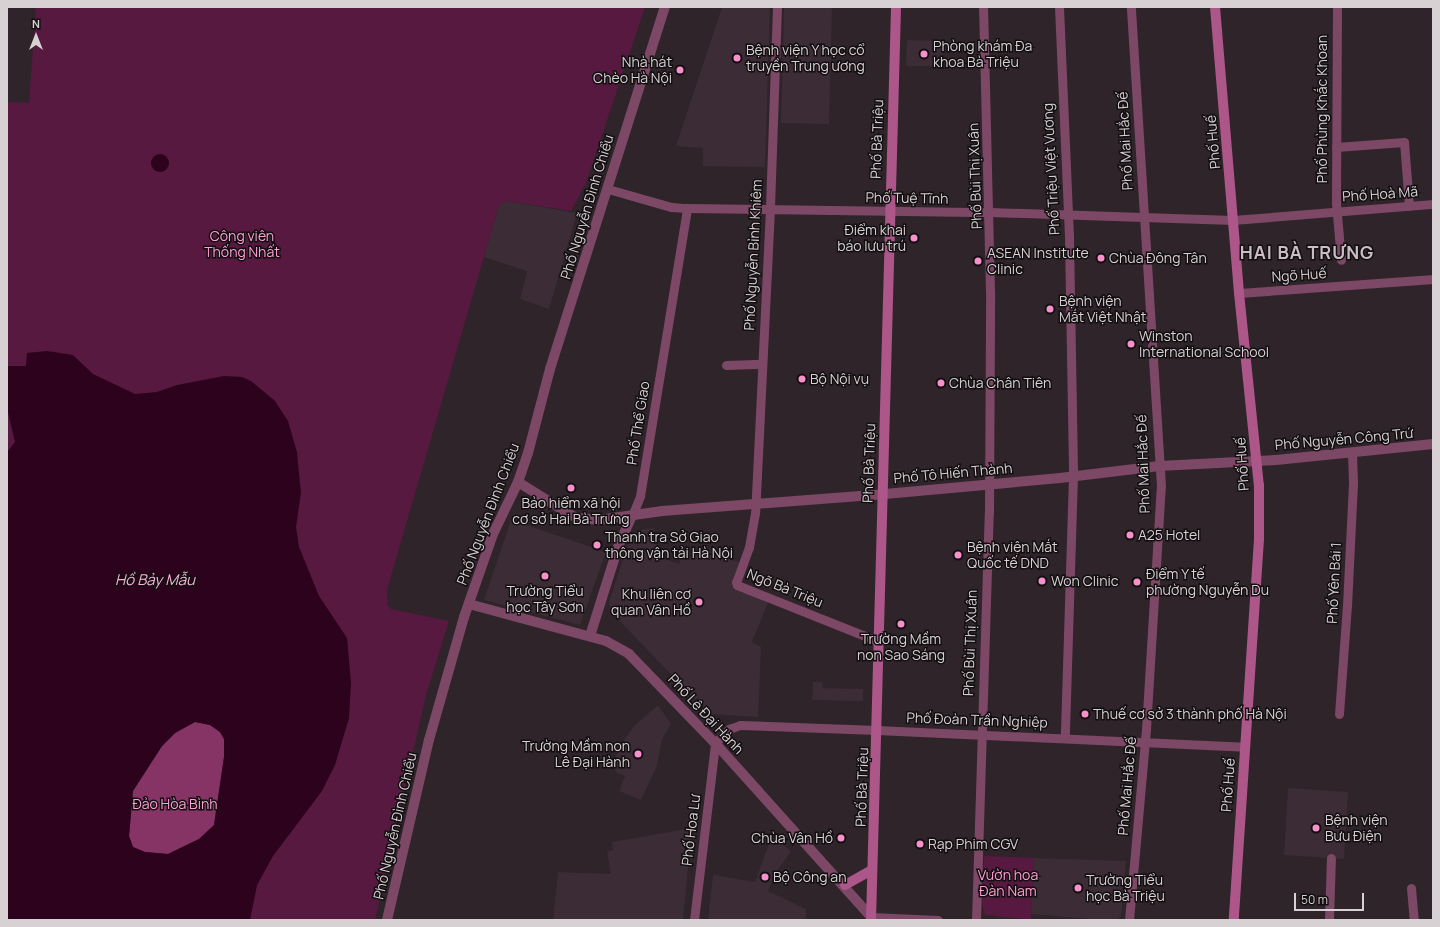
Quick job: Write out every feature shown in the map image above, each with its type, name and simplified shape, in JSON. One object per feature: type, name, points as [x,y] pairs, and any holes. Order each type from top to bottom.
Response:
[{"type":"main road","name":"Phố Bà Triệu","points":[[872,919],[878,641],[896,7]]},
{"type":"main road","name":"Phố Huế","points":[[1215,7],[1239,293],[1257,460],[1259,539],[1234,920]]},
{"type":"main road","points":[[845,885],[872,870]]},
{"type":"street","name":"Phố Nguyễn Đình Chiểu","points":[[387,920],[429,740],[468,604],[500,516],[518,482],[550,369],[665,7]]},
{"type":"street","name":"Phố Nguyễn Bỉnh Khiêm","points":[[755,504],[770,210],[777,7]]},
{"type":"street","name":"Phố Bùi Thị Xuân","points":[[976,920],[989,484],[990,212],[983,7]]},
{"type":"street","name":"Phố Triệu Việt Vương","points":[[1059,7],[1067,215],[1073,476],[1065,737]]},
{"type":"street","name":"Phố Mai Hắc Đế","points":[[1129,920],[1144,742],[1161,486],[1131,7]]},
{"type":"street","name":"Phố Phùng Khắc Khoan","points":[[1337,7],[1337,211],[1341,260]]},
{"type":"street","points":[[1336,147],[1404,142],[1409,206]]},
{"type":"street","name":"Phố Tuệ Tĩnh","points":[[608,189],[671,207],[687,208],[990,212],[1233,220]]},
{"type":"street","name":"Phố Hoà Mã","points":[[1233,220],[1433,204]]},
{"type":"street","name":"Phố Thể Giao","points":[[590,636],[618,547],[640,496],[687,208]]},
{"type":"street","name":"Ngõ Huế","points":[[1239,293],[1433,279]]},
{"type":"street","points":[[726,365],[762,364]]},
{"type":"street","name":"Phố Nguyễn Công Trứ","points":[[1257,460],[1352,453],[1433,444]]},
{"type":"street","name":"Phố Yên Bái 1","points":[[1339,714],[1347,606],[1352,453]]},
{"type":"street","name":"Phố Tô Hiến Thành","points":[[518,482],[577,518],[598,520],[662,511],[882,494],[1073,476],[1159,466],[1257,460]]},
{"type":"street","name":"Ngõ Bà Triệu","points":[[755,504],[754,528],[737,585],[878,641]]},
{"type":"street","name":"Phố Lê Đại Hành","points":[[468,604],[590,636],[616,645],[629,654],[715,743],[845,885],[872,919]]},
{"type":"street","name":"Phố Đoàn Trần Nghiệp","points":[[715,743],[729,729],[740,726],[1065,737],[1245,747]]},
{"type":"street","name":"Phố Hoa Lư","points":[[694,920],[715,743]]},
{"type":"street","points":[[1329,920],[1331,858]]},
{"type":"street","points":[[1411,888],[1414,920]]},
{"type":"street","points":[[872,919],[938,920]]},
{"type":"shaded area","name":"Bệnh viện Y học cổ truyền Trung ương","points":[[722,7],[770,7],[765,167],[703,166],[703,148],[676,146]]},
{"type":"shaded area","name":"Bệnh viện Y học cổ truyền Trung ương","points":[[784,7],[832,7],[829,124],[781,123]]},
{"type":"shaded area","name":"Phòng khám Đa khoa Bà Triệu","points":[[907,40],[943,41],[942,66],[906,66]]},
{"type":"shaded area","points":[[507,201],[577,213],[549,309],[520,299],[527,271],[484,257],[499,205]]},
{"type":"shaded area","name":"Trường Tiểu học Tây Sơn","points":[[511,520],[606,552],[580,625],[484,600]]},
{"type":"shaded area","points":[[654,528],[658,559],[669,558],[670,561],[679,564],[682,557],[689,559],[695,552],[720,550],[720,556],[726,556],[725,558],[739,562],[732,585],[769,600],[752,642],[761,647],[758,717],[709,714],[611,612],[609,602],[630,538],[639,530]]},
{"type":"shaded area","points":[[813,682],[822,682],[823,688],[863,689],[863,701],[812,700]]},
{"type":"shaded area","name":"Trường Mầm non Lê Đại Hành","points":[[658,705],[671,724],[662,739],[657,766],[641,800],[619,791],[625,776],[617,773],[612,765],[622,743],[635,725]]},
{"type":"shaded area","name":"Bệnh viện Bưu Điện","points":[[1288,788],[1348,792],[1344,859],[1284,855]]},
{"type":"shaded area","points":[[692,828],[683,920],[553,920],[558,872],[611,874],[607,852],[613,850],[612,842]]},
{"type":"shaded area","name":"Bộ Công an","points":[[776,837],[791,852],[775,873],[768,891],[806,909],[806,920],[708,920],[713,875],[755,882],[769,844]]},
{"type":"shaded area","name":"Trường Tiểu học Bà Triệu","points":[[1034,858],[1126,861],[1121,917],[1116,920],[1102,920],[1031,914]]},
{"type":"green space","name":"Công viên Thống Nhất","points":[[36,7],[645,7],[586,183],[571,211],[507,201],[499,205],[387,590],[387,604],[391,609],[449,621],[426,695],[375,920],[7,920],[7,102],[29,103]]},
{"type":"green space","name":"Đảo Hòa Bình","points":[[195,722],[210,725],[220,732],[224,739],[224,757],[214,825],[199,839],[168,854],[145,852],[133,847],[129,836],[133,791],[162,746],[175,733]]},
{"type":"green space","name":"Vườn hoa Đàn Nam","points":[[984,856],[1034,858],[1031,920],[985,915],[982,903]]},
{"type":"water","points":[[160,154],[166,157],[169,163],[166,169],[160,172],[154,169],[151,163],[154,157]]},
{"type":"water","name":"Hồ Bảy Mẫu","points":[[47,351],[73,355],[93,374],[135,394],[157,392],[177,385],[224,376],[242,377],[251,381],[275,401],[288,421],[297,452],[301,492],[296,527],[299,547],[319,596],[347,638],[351,683],[349,718],[335,765],[322,791],[273,856],[257,885],[250,920],[7,920],[7,452],[15,442],[7,408],[7,366],[26,366],[27,353]],"holes":[[[195,722],[210,725],[220,732],[224,739],[224,757],[214,825],[199,839],[168,854],[145,852],[133,847],[129,836],[133,791],[162,746],[175,733]]]},
{"type":"place","name":"Phòng khám Đa khoa Bà Triệu","points":[[924,54]]},
{"type":"place","name":"Bệnh viện Y học cổ truyền Trung ương","points":[[737,58]]},
{"type":"place","name":"Nhà hát Chèo Hà Nội","points":[[680,70]]},
{"type":"place","name":"Điểm khai báo lưu trú","points":[[914,238]]},
{"type":"place","name":"Chùa Đông Tân","points":[[1101,258]]},
{"type":"place","name":"ASEAN Institute Clinic","points":[[978,261]]},
{"type":"place","name":"Bệnh viện Mắt Việt Nhật","points":[[1050,309]]},
{"type":"place","name":"Winston International School","points":[[1131,344]]},
{"type":"place","name":"Bộ Nội vụ","points":[[802,379]]},
{"type":"place","name":"Chùa Chân Tiên","points":[[941,383]]},
{"type":"place","name":"Bảo hiểm xã hội cơ sở Hai Bà Trưng","points":[[571,488]]},
{"type":"place","name":"A25 Hotel","points":[[1130,535]]},
{"type":"place","name":"Thanh tra Sở Giao thông vận tải Hà Nội","points":[[597,545]]},
{"type":"place","name":"Bệnh viện Mắt Quốc tế DND","points":[[958,555]]},
{"type":"place","name":"Trường Tiểu học Tây Sơn","points":[[545,576]]},
{"type":"place","name":"Won Clinic","points":[[1042,581]]},
{"type":"place","name":"Điểm Y tế phường Nguyễn Du","points":[[1137,582]]},
{"type":"place","name":"Khu liên cơ quan Vân Hồ","points":[[699,602]]},
{"type":"place","name":"Trường Mầm non Sao Sáng","points":[[901,624]]},
{"type":"place","name":"Thuế cơ sở 3 thành phố Hà Nội","points":[[1085,714]]},
{"type":"place","name":"Trường Mầm non Lê Đại Hành","points":[[638,754]]},
{"type":"place","name":"Bệnh viện Bưu Điện","points":[[1316,828]]},
{"type":"place","name":"Chùa Vân Hồ","points":[[841,838]]},
{"type":"place","name":"Rạp Phim CGV","points":[[920,844]]},
{"type":"place","name":"Bộ Công an","points":[[765,877]]},
{"type":"place","name":"Trường Tiểu học Bà Triệu","points":[[1078,888]]},
{"type":"district","name":"HAI BÀ TRƯNG","points":[[1307,252]]}]
